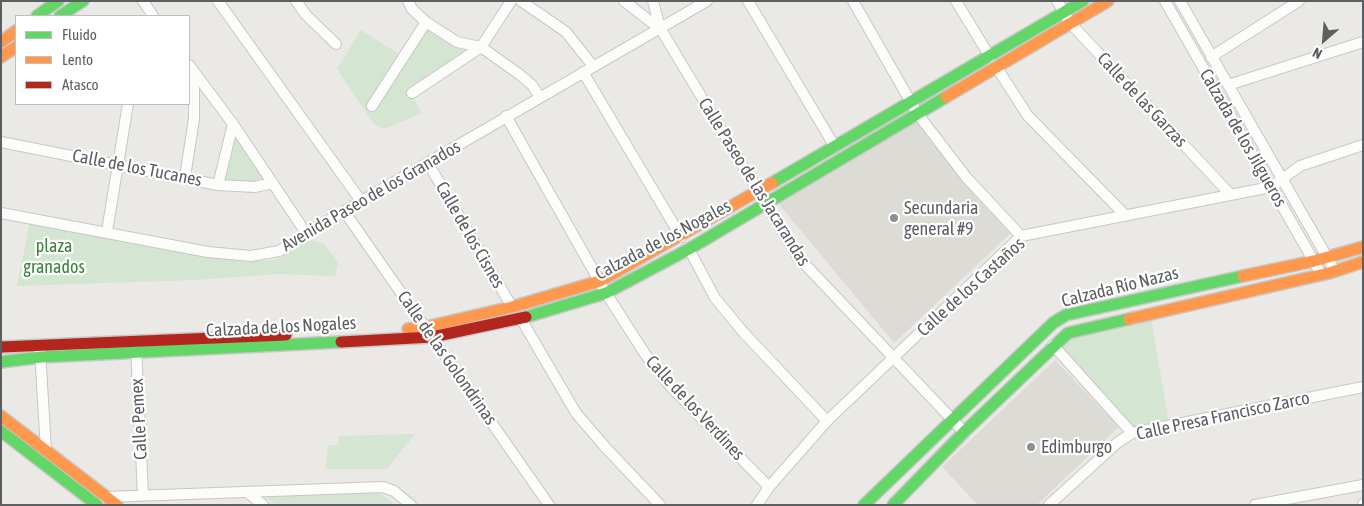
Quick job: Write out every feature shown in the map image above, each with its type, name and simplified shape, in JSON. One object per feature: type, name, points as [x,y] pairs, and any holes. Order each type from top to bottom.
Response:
[{"type":"street","points":[[41,15],[64,9],[83,1]]},
{"type":"street","points":[[143,1],[152,15]]},
{"type":"street","points":[[218,1],[361,201]]},
{"type":"street","points":[[296,1],[306,15],[336,44]]},
{"type":"street","points":[[408,1],[412,9],[426,22],[457,42],[481,47],[532,85],[540,97]]},
{"type":"street","points":[[412,93],[481,47],[511,1]]},
{"type":"street","points":[[521,1],[566,32],[593,66]]},
{"type":"street","points":[[624,1],[660,28]]},
{"type":"street","name":"Calle Paseo de las Jacarandas","points":[[653,1],[660,28],[757,193],[798,257],[964,432]]},
{"type":"street","name":"Avenida Paseo de los Granados","points":[[1,213],[43,222],[107,231],[208,252],[251,256],[279,251],[306,233],[506,116],[708,1]]},
{"type":"street","points":[[748,1],[835,147]]},
{"type":"street","points":[[853,1],[917,113],[966,177],[1021,236]]},
{"type":"street","points":[[956,1],[990,56]]},
{"type":"street","name":"Calle de las Garzas","points":[[1057,1],[1071,24],[1230,194]]},
{"type":"street","name":"Calzada de los Nogales","points":[[429,332],[600,281],[682,237],[1083,1]]},
{"type":"street","name":"Calzada de los Nogales","points":[[1,362],[136,348],[429,332],[521,319],[606,293],[689,250],[1108,1]]},
{"type":"street","name":"Calzada de los Jilgueros","points":[[1165,1],[1321,274]]},
{"type":"street","name":"Calzada de los Jilgueros","points":[[1180,1],[1335,271]]},
{"type":"street","points":[[1212,57],[1299,1]]},
{"type":"street","points":[[372,106],[426,22]]},
{"type":"street","points":[[1,42],[15,32]]},
{"type":"street","points":[[1228,85],[1363,42]]},
{"type":"street","points":[[1,57],[15,47]]},
{"type":"street","points":[[190,66],[233,124],[306,233]]},
{"type":"street","points":[[997,68],[1028,116],[1126,216]]},
{"type":"street","points":[[583,72],[682,237]]},
{"type":"street","points":[[185,177],[194,119],[194,89],[190,77]]},
{"type":"street","points":[[107,231],[128,105]]},
{"type":"street","name":"Calle de los Verdines","points":[[506,116],[606,293],[645,354],[670,386],[769,487]]},
{"type":"street","points":[[218,185],[233,124]]},
{"type":"street","name":"Calle de los Tucanes","points":[[1,142],[218,185],[255,187],[273,183]]},
{"type":"street","name":"Calle de los Castaños","points":[[757,505],[769,487],[827,421],[1021,236],[1271,187],[1300,166],[1363,146]]},
{"type":"street","name":"Calle de los Cisnes","points":[[428,162],[512,307]]},
{"type":"street","name":"Calle de las Golondrinas","points":[[344,211],[549,505]]},
{"type":"street","name":"Calzada Río Nazas","points":[[864,505],[1053,323],[1066,314],[1314,261],[1363,247]]},
{"type":"street","points":[[689,250],[715,298],[744,333],[827,421]]},
{"type":"street","name":"Calzada Río Nazas","points":[[893,505],[964,432],[1053,345],[1068,333],[1080,328],[1335,271],[1363,262]]},
{"type":"street","points":[[521,319],[576,413],[660,505]]},
{"type":"street","points":[[40,345],[46,450]]},
{"type":"street","name":"Calzada de los Nogales","points":[[1,347],[40,345],[136,348]]},
{"type":"street","points":[[1053,345],[1132,433]]},
{"type":"street","name":"Calle Pemex","points":[[136,348],[143,495]]},
{"type":"street","name":"Calle Presa Francisco Zarco","points":[[1049,505],[1132,433],[1363,386]]},
{"type":"street","points":[[1,416],[117,505]]},
{"type":"street","points":[[1,431],[93,501],[107,497],[143,495],[383,488],[394,491],[411,505]]},
{"type":"street","points":[[1255,505],[1363,485]]},
{"type":"street","points":[[247,492],[263,505]]},
{"type":"shaded area","name":"Secundaria general #9","points":[[917,118],[1011,233],[894,343],[778,203]]},
{"type":"shaded area","name":"Edimburgo","points":[[1055,360],[1119,427],[1037,505],[978,505],[942,467]]},
{"type":"green space","points":[[420,21],[455,47],[469,51],[409,91],[422,113],[384,129],[374,124],[337,69],[361,30],[399,54]]},
{"type":"green space","points":[[235,132],[271,183],[221,183]]},
{"type":"green space","name":"plaza granados","points":[[30,222],[193,253],[256,261],[276,260],[311,240],[325,245],[338,263],[335,276],[279,274],[195,280],[17,286]]},
{"type":"green space","points":[[1151,317],[1169,424],[1133,431],[1058,346],[1074,333]]},
{"type":"green space","points":[[415,434],[387,469],[326,469],[328,445],[338,445],[339,436]]},
{"type":"green space","points":[[379,493],[394,504],[276,505],[262,494]]},
{"type":"traffic: fast","points":[[38,15],[58,1]]},
{"type":"traffic: fast","points":[[62,15],[83,1]]},
{"type":"traffic: fast","points":[[772,183],[1083,1]]},
{"type":"traffic: fast","points":[[526,317],[606,293],[689,249],[946,97]]},
{"type":"traffic: fast","points":[[864,505],[1053,323],[1066,315],[1243,276]]},
{"type":"traffic: fast","points":[[893,505],[964,432],[1068,333],[1129,319]]},
{"type":"traffic: fast","points":[[1,362],[41,357],[341,342]]},
{"type":"traffic: fast","points":[[1,431],[97,505]]},
{"type":"traffic: slow","points":[[946,97],[1108,1]]},
{"type":"traffic: slow","points":[[1,42],[15,32]]},
{"type":"traffic: slow","points":[[1,57],[15,48]]},
{"type":"traffic: slow","points":[[408,329],[426,327],[512,307],[600,281],[772,183]]},
{"type":"traffic: slow","points":[[1243,276],[1314,261],[1363,247]]},
{"type":"traffic: slow","points":[[1129,319],[1329,273],[1363,262]]},
{"type":"traffic: slow","points":[[1,416],[117,505]]},
{"type":"traffic: jam","points":[[341,342],[432,337],[526,317]]},
{"type":"traffic: jam","points":[[1,347],[286,335]]},
{"type":"place","name":"Secundaria general #9","points":[[894,218]]},
{"type":"place","name":"Edimburgo","points":[[1031,447]]}]
